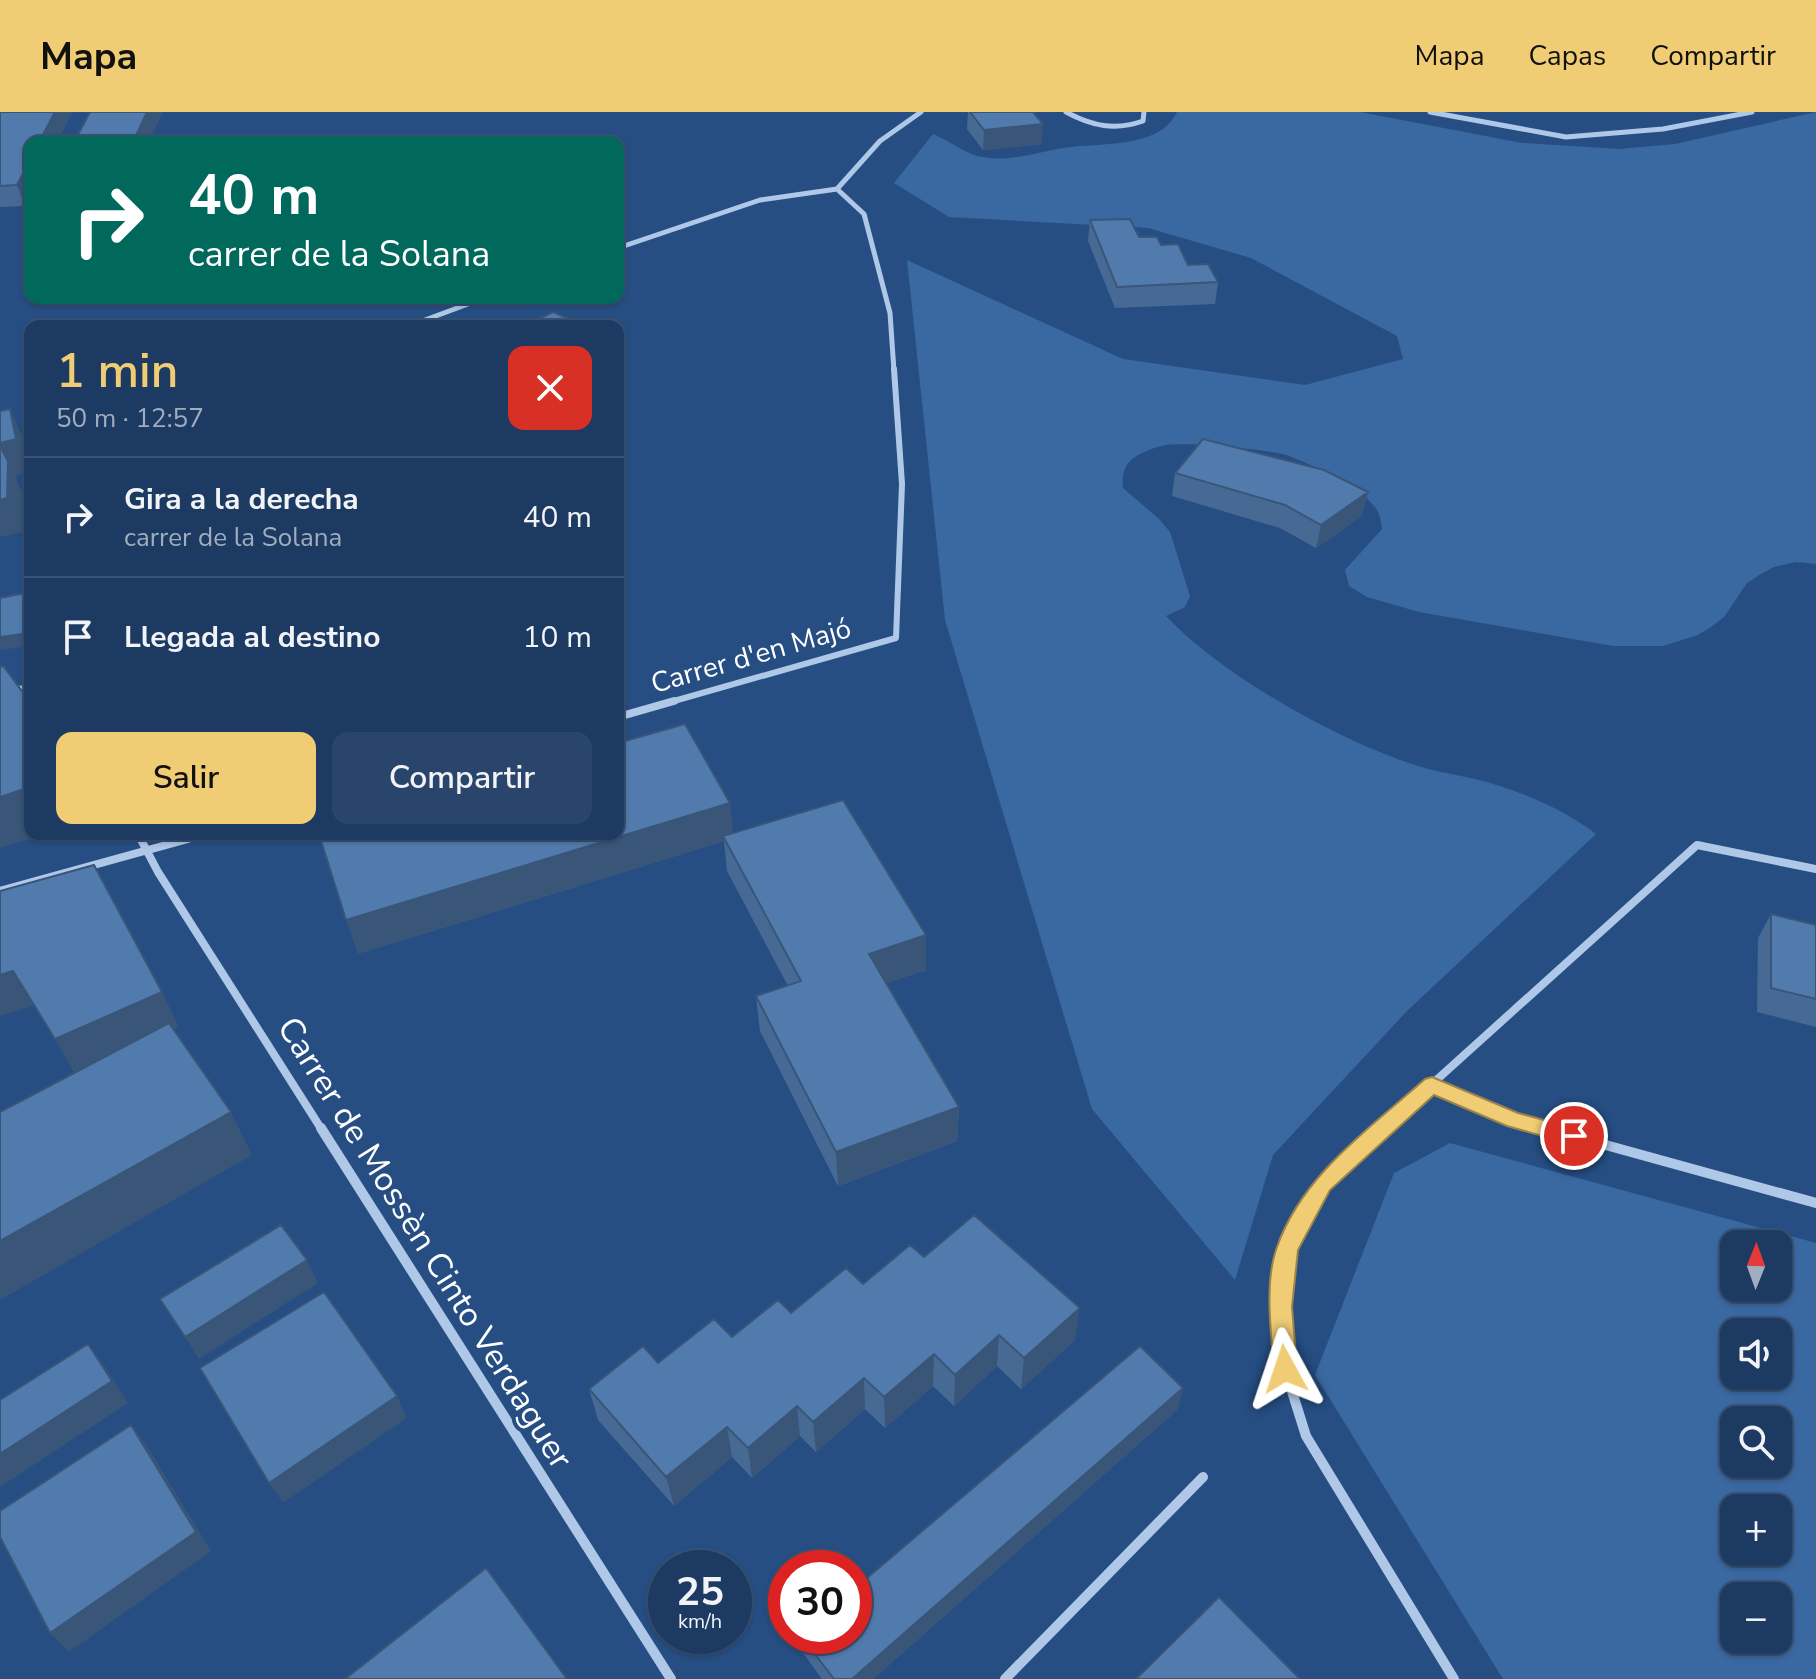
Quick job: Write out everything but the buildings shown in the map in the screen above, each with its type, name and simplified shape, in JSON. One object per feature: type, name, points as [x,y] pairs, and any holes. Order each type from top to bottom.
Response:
[{"type":"street","points":[[624,246],[760,200],[837,189],[880,141],[921,112]]},
{"type":"street","points":[[1066,112],[1092,125],[1112,128],[1143,121],[1144,112]]},
{"type":"street","points":[[1430,112],[1566,137],[1663,129],[1752,112]]},
{"type":"street","name":"Carrer d'en Majó","points":[[624,715],[896,638],[902,484],[890,313],[864,214],[837,189]]},
{"type":"street","points":[[425,320],[468,304]]},
{"type":"street","points":[[0,444],[24,438]]},
{"type":"street","points":[[0,688],[24,689]]},
{"type":"street","name":"Carrer de Mossèn Cinto Verdaguer","points":[[141,840],[671,1679]]},
{"type":"street","points":[[0,891],[185,840]]},
{"type":"street","points":[[1454,1679],[1306,1436],[1285,1369],[1280,1307],[1287,1249],[1323,1183],[1697,845],[1816,869]]},
{"type":"street","points":[[1432,1085],[1514,1120],[1816,1203]]},
{"type":"street","points":[[1005,1679],[1203,1477]]},
{"type":"shaded area","points":[[1177,112],[1360,112],[1522,143],[1619,149],[1675,144],[1816,112],[1816,564],[1796,562],[1774,567],[1761,574],[1747,583],[1724,617],[1698,635],[1663,646],[1613,646],[1419,612],[1367,597],[1349,586],[1345,570],[1382,529],[1380,517],[1367,498],[1334,477],[1289,456],[1208,445],[1161,446],[1138,455],[1126,466],[1123,488],[1170,532],[1190,596],[1185,607],[1166,616],[1217,660],[1280,702],[1346,737],[1417,766],[1491,783],[1522,794],[1569,816],[1596,834],[1407,1011],[1273,1155],[1235,1280],[1092,1109],[945,620],[907,260],[1123,359],[1305,385],[1403,359],[1397,336],[1251,258],[1148,228],[949,217],[894,183],[933,134],[977,156],[1010,158],[1142,139],[1157,133]]},
{"type":"shaded area","points":[[1450,1143],[1768,1230],[1720,1230],[1720,1302],[1792,1302],[1792,1236],[1816,1243],[1816,1679],[1503,1679],[1315,1375],[1394,1173]]},
{"type":"route","points":[[1285,1369],[1280,1307],[1287,1249],[1323,1183],[1432,1085],[1514,1120],[1574,1136]]}]
